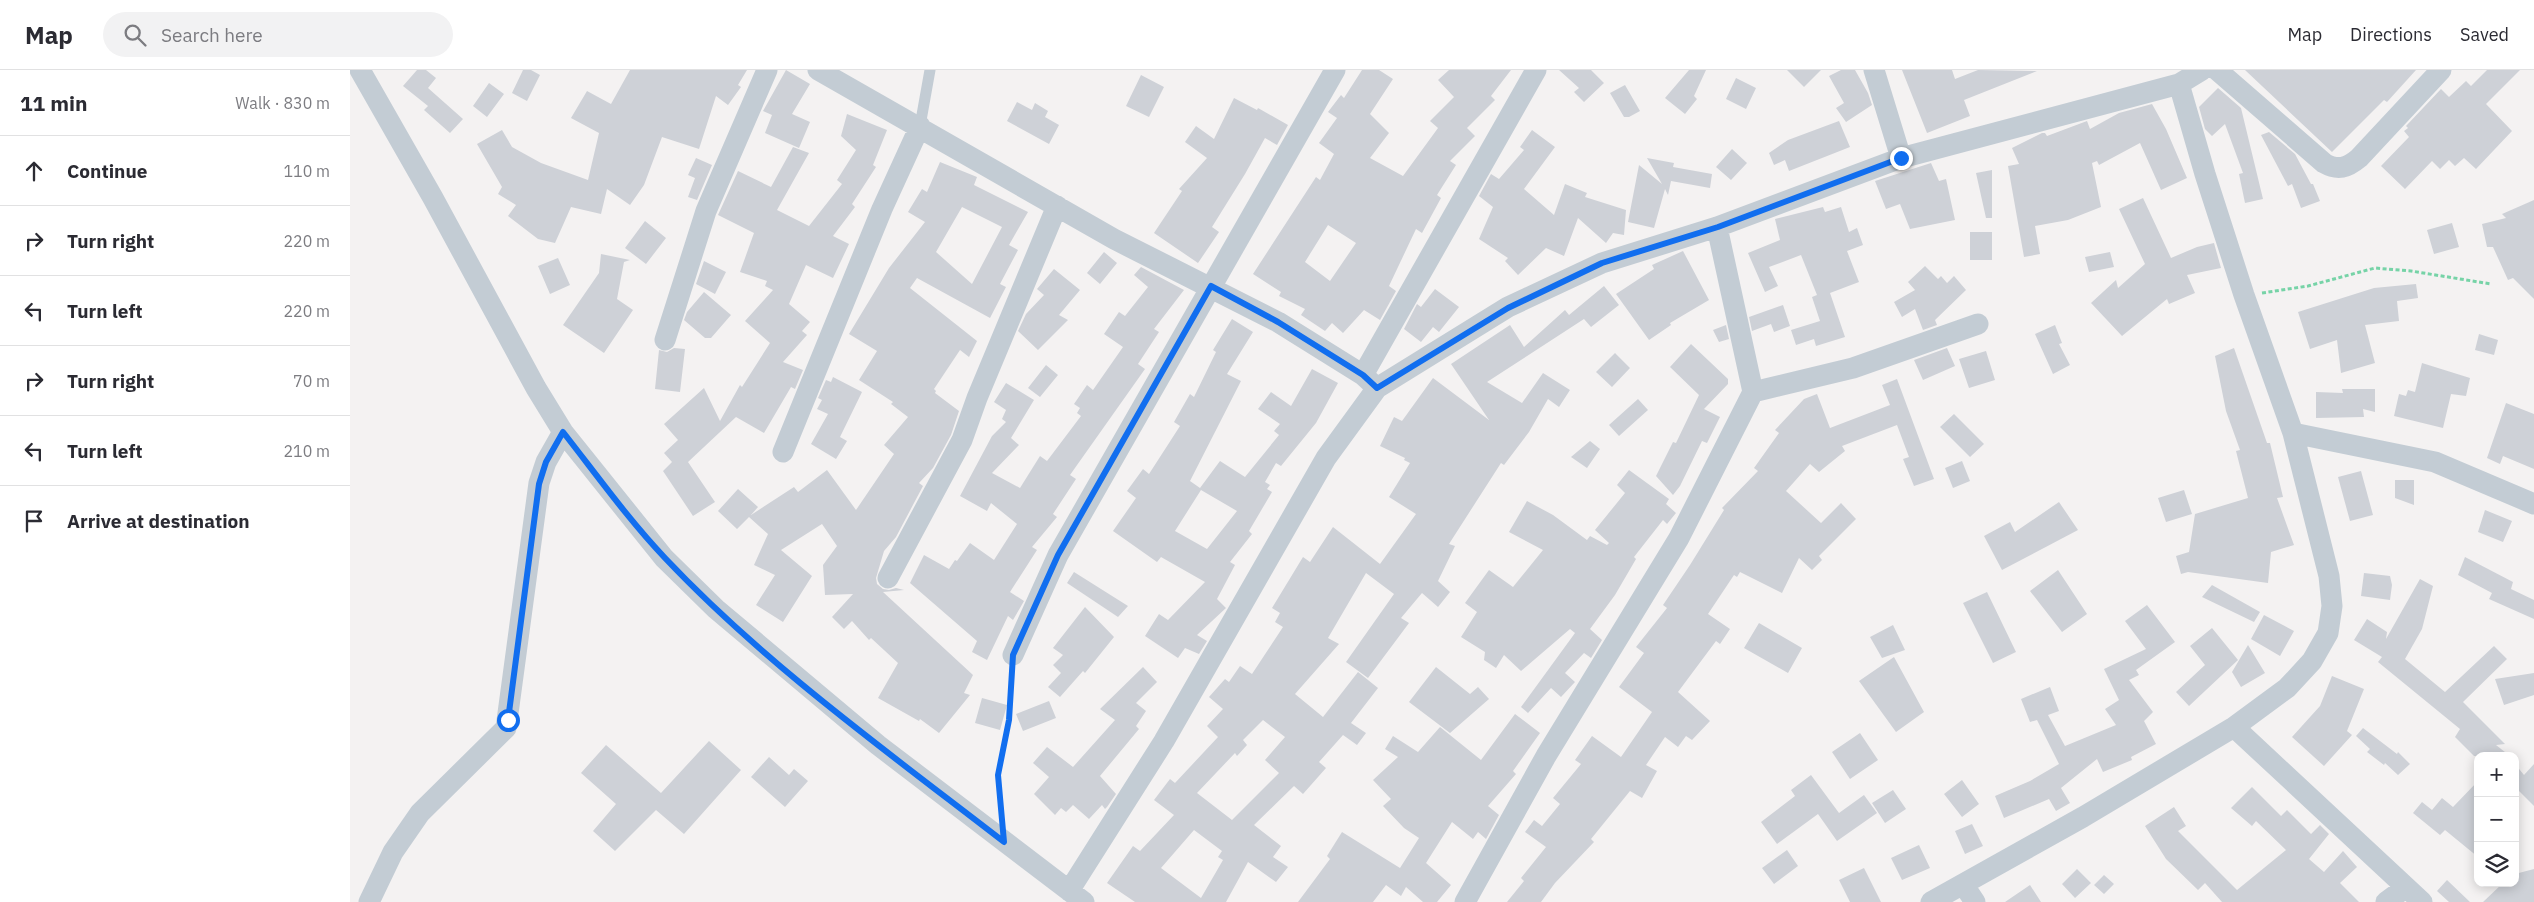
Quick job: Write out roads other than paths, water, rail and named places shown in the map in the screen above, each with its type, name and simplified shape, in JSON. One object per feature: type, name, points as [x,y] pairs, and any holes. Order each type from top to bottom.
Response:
[{"type":"street","points":[[360,70],[433,198],[536,388],[563,432],[664,558],[716,609],[878,746],[1077,896],[1370,382],[1536,70]]},
{"type":"street","points":[[665,340],[706,211],[767,70]]},
{"type":"street","points":[[818,70],[920,126],[1114,239],[1211,286],[1278,322],[1370,382]]},
{"type":"street","points":[[1013,655],[1058,555],[1335,70]]},
{"type":"street","points":[[1874,70],[1887,105],[1901,158]]},
{"type":"street","points":[[1370,382],[1508,308],[1602,263],[1718,227],[1901,158],[2179,84],[2202,70]]},
{"type":"street","points":[[2218,70],[2332,168],[2342,168],[2359,158],[2442,70]]},
{"type":"street","points":[[1932,902],[2083,817],[2234,727],[2287,688],[2312,660],[2328,633],[2332,606],[2329,576],[2293,433],[2244,295],[2205,174],[2179,84]]},
{"type":"street","points":[[783,452],[882,209],[920,126]]},
{"type":"street","points":[[888,578],[962,440],[977,398],[1057,206]]},
{"type":"street","points":[[1465,902],[1546,756],[1679,538],[1753,392],[1718,227]]},
{"type":"street","points":[[1753,392],[1853,368],[1978,324]]},
{"type":"street","points":[[369,902],[393,852],[420,813],[506,728],[539,484],[546,462],[563,432]]},
{"type":"street","points":[[2293,433],[2435,462],[2534,504]]},
{"type":"street","points":[[2234,727],[2422,902]]},
{"type":"street","points":[[1963,884],[1975,902]]},
{"type":"street","points":[[2386,902],[2406,888]]},
{"type":"lane","points":[[920,126],[930,70]]}]
